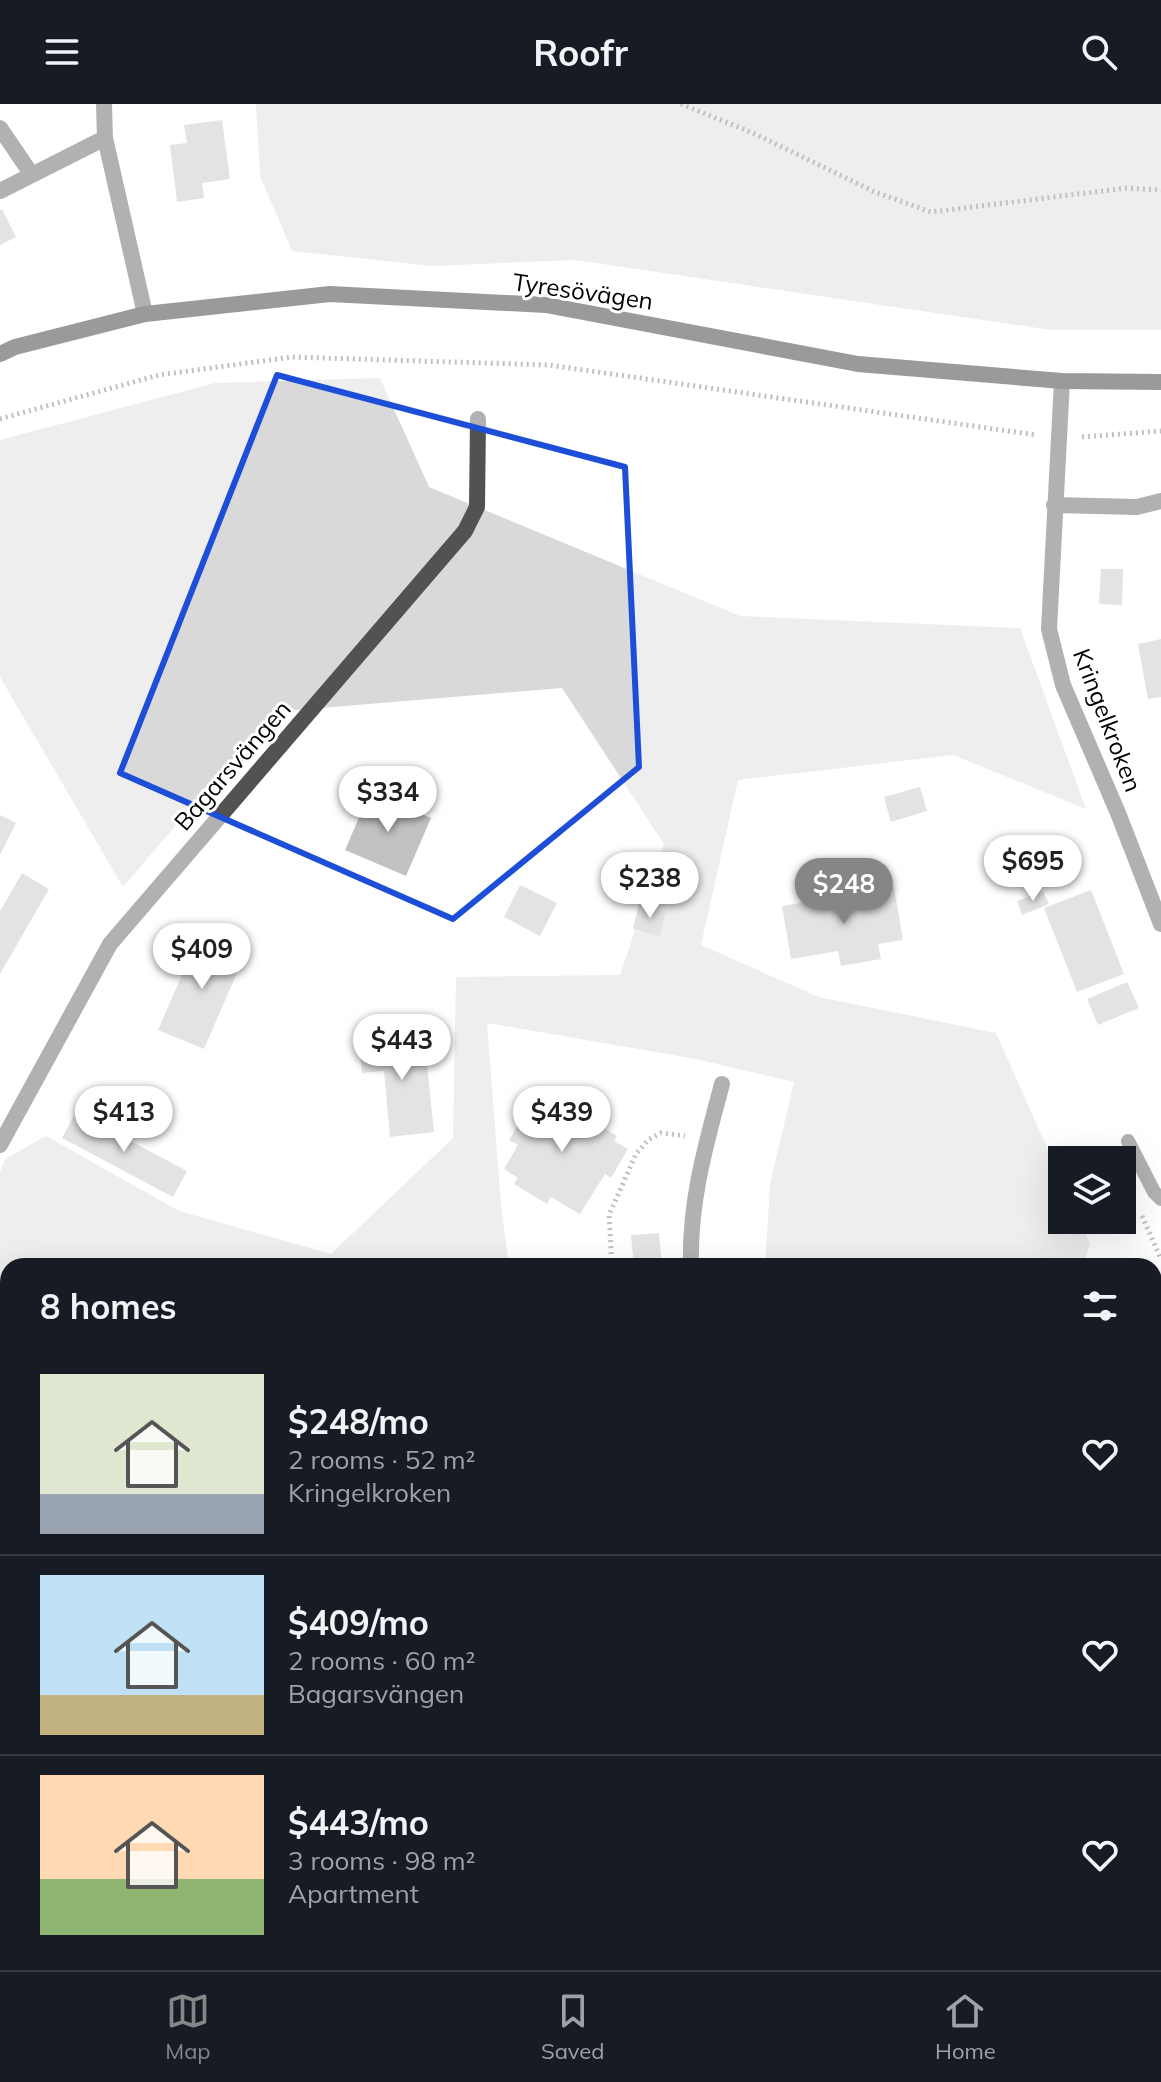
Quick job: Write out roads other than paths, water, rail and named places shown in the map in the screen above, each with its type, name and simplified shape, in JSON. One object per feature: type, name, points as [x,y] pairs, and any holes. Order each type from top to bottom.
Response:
[{"type":"main road","name":"Tyresövägen","points":[[0,354],[15,347],[145,314],[330,294],[546,305],[858,364],[1062,381],[1161,382]]},
{"type":"street","points":[[104,104],[105,138],[145,314]]},
{"type":"street","points":[[0,128],[32,175]]},
{"type":"street","points":[[0,191],[105,138]]},
{"type":"street","name":"Kringelkroken","points":[[1062,381],[1049,629],[1060,671],[1161,924]]},
{"type":"street","name":"Bagarsvängen","points":[[0,1145],[110,944],[465,531],[477,507],[478,419]]},
{"type":"street","points":[[1054,505],[1137,507],[1161,501]]},
{"type":"street","points":[[691,1258],[696,1183],[722,1084]]},
{"type":"lane","points":[[1128,1141],[1158,1195]]}]
